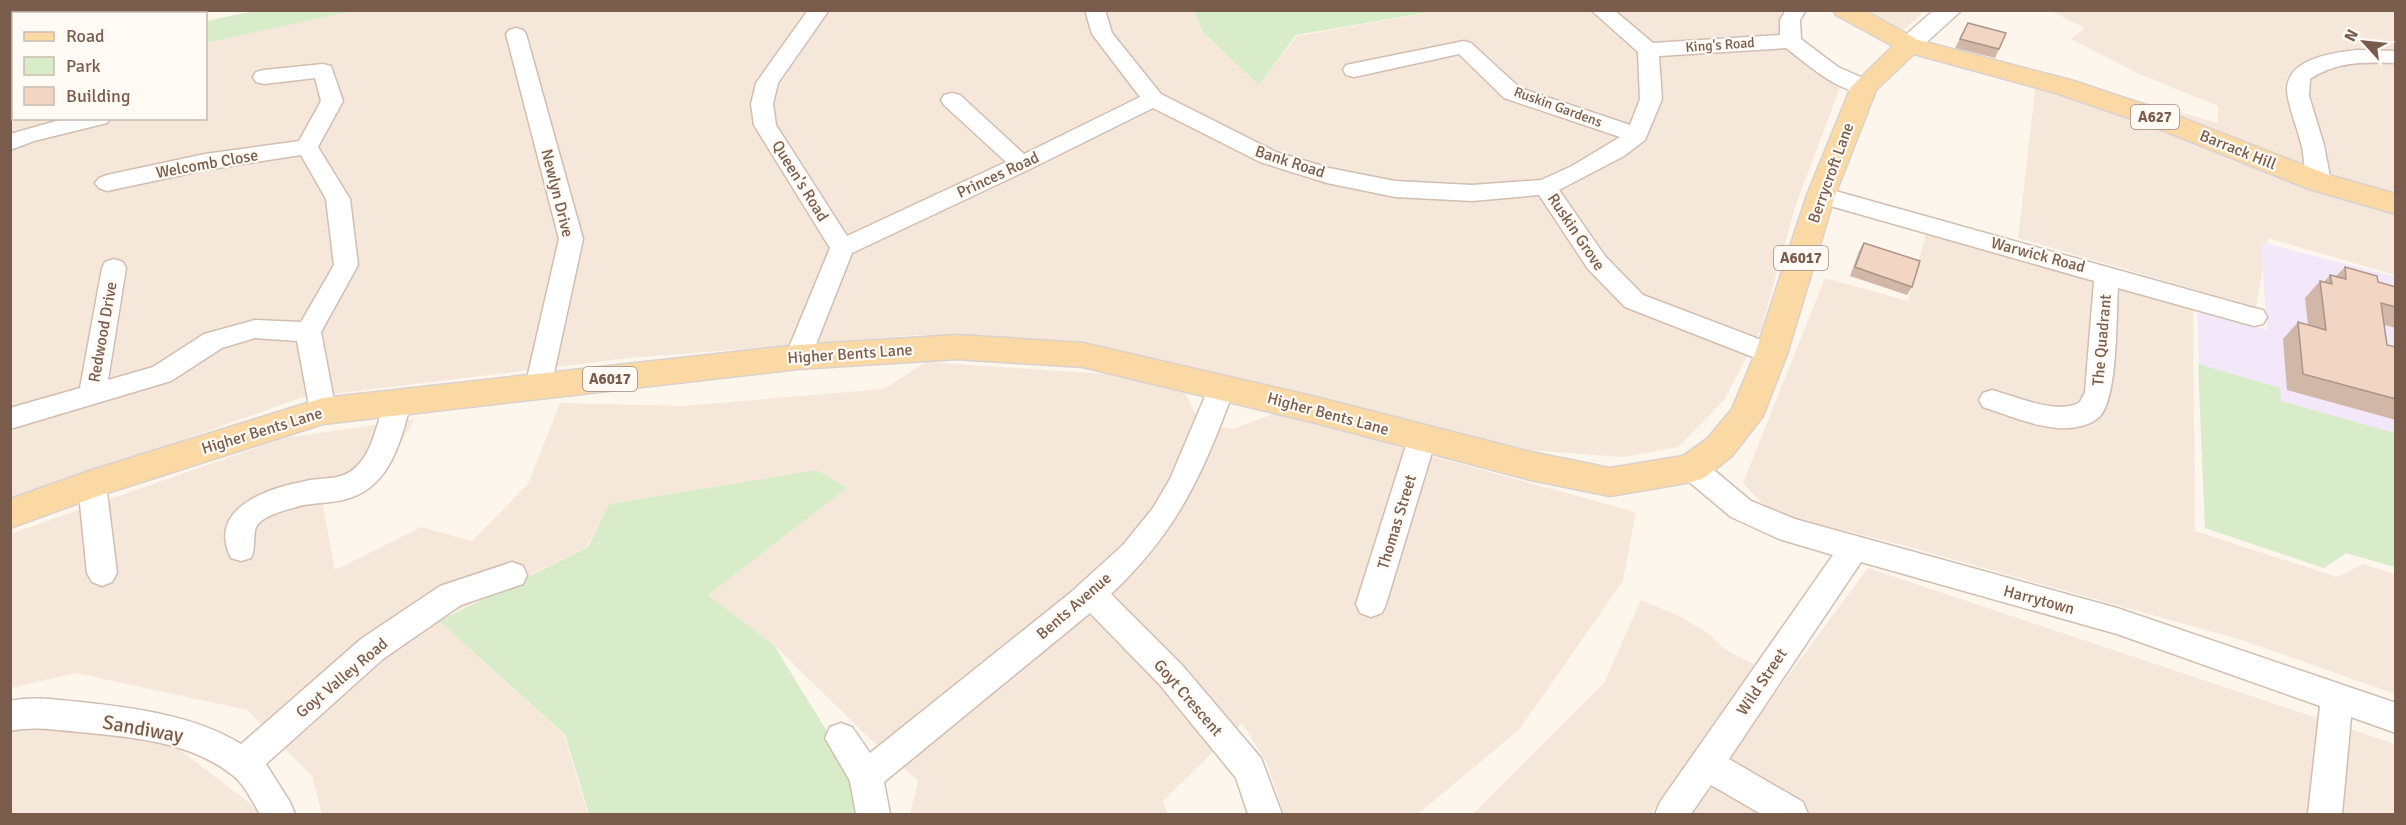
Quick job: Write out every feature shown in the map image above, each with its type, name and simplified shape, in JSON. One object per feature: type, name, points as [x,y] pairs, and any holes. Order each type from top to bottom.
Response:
[{"type":"main road","name":"A627","points":[[1845,10],[1909,45]]},
{"type":"main road","points":[[1909,45],[1950,10]]},
{"type":"main road","name":"Berrycroft Lane","points":[[1692,468],[1720,447],[1746,416],[1771,354],[1821,195],[1864,87],[1909,45]]},
{"type":"main road","name":"Barrack Hill","points":[[1909,45],[2065,87],[2162,120],[2319,182],[2396,204]]},
{"type":"main road","name":"Higher Bents Lane","points":[[10,514],[92,484],[323,411],[798,357],[957,347],[1083,355],[1316,410],[1531,466],[1610,482],[1692,468]]},
{"type":"street","name":"Queen's Road","points":[[819,10],[767,83],[762,105],[765,125],[842,248]]},
{"type":"street","name":"Bank Road","points":[[1095,10],[1102,34],[1153,99],[1210,130],[1268,157],[1327,175],[1395,189],[1472,193],[1545,187]]},
{"type":"street","points":[[1601,10],[1648,50],[1651,99],[1637,135]]},
{"type":"street","points":[[1796,10],[1791,20],[1791,41],[1830,72],[1864,87]]},
{"type":"street","name":"Newlyn Drive","points":[[516,34],[571,239],[538,387]]},
{"type":"street","name":"King's Road","points":[[1648,50],[1791,41]]},
{"type":"street","name":"Ruskin Gardens","points":[[1354,70],[1464,47],[1512,93],[1637,135]]},
{"type":"street","points":[[2319,182],[2313,145],[2298,96],[2300,76],[2317,63],[2343,57],[2396,57]]},
{"type":"street","points":[[264,77],[323,71],[332,101],[307,147],[339,199],[346,265],[308,332],[323,411]]},
{"type":"street","points":[[952,99],[1022,164]]},
{"type":"street","name":"Princes Road","points":[[842,248],[1022,164],[1153,99]]},
{"type":"street","points":[[10,143],[27,135],[91,120]]},
{"type":"street","name":"Ruskin Grove","points":[[1637,135],[1607,156],[1545,187],[1608,279],[1634,301],[1771,354]]},
{"type":"street","name":"Welcomb Close","points":[[106,183],[205,162],[307,147]]},
{"type":"street","name":"Warwick Road","points":[[1821,195],[2254,317]]},
{"type":"street","points":[[798,357],[842,248]]},
{"type":"street","name":"Redwood Drive","points":[[92,396],[114,268]]},
{"type":"street","name":"The Quadrant","points":[[1992,400],[2048,416],[2073,418],[2090,409],[2098,392],[2107,274]]},
{"type":"street","name":"Redwood Drive","points":[[10,419],[162,374],[213,342],[255,328],[308,332]]},
{"type":"street","name":"Bents Avenue","points":[[866,776],[1091,594],[1131,555],[1162,517],[1193,461],[1221,387]]},
{"type":"street","points":[[241,549],[240,528],[249,514],[269,503],[306,492],[342,489],[363,478],[382,455],[398,403]]},
{"type":"street","name":"Thomas Street","points":[[1371,604],[1422,439]]},
{"type":"street","name":"Harrytown","points":[[1692,468],[1741,509],[1789,530],[1853,550],[2117,621],[2396,718]]},
{"type":"street","points":[[92,484],[102,573]]},
{"type":"street","name":"Wild Street","points":[[1672,814],[1853,550]]},
{"type":"street","name":"Goyt Valley Road","points":[[243,763],[372,649],[451,595],[512,575]]},
{"type":"street","name":"Goyt Crescent","points":[[1091,594],[1171,675],[1249,769],[1265,814]]},
{"type":"street","points":[[2325,814],[2337,697]]},
{"type":"street","name":"Sandiway","points":[[10,716],[30,712],[173,730],[208,744],[243,763],[278,814]]},
{"type":"street","points":[[840,738],[866,776],[873,814]]},
{"type":"street","points":[[1707,764],[1791,814]]},
{"type":"shaded area","points":[[352,10],[1194,11],[1203,34],[1259,85],[1297,36],[1439,11],[1788,11],[1783,36],[1804,63],[1841,85],[1796,204],[1761,329],[1724,400],[1678,447],[1623,457],[1527,450],[1232,377],[1094,347],[917,335],[629,358],[300,398],[11,501],[10,88],[12,87],[12,120],[207,120],[207,43]]},
{"type":"shaded area","points":[[1869,11],[1925,11],[1903,30]]},
{"type":"shaded area","points":[[2051,11],[2395,11],[2395,275],[2268,238],[2256,307],[2018,238],[2035,91],[2042,73],[2218,123],[2218,106],[2139,74],[2071,39],[2085,28]]},
{"type":"shaded area","points":[[1927,230],[2193,308],[2195,531],[2337,577],[2363,564],[2395,574],[2395,694],[2245,641],[1902,545],[1769,511],[1743,483],[1825,278],[1908,301]]},
{"type":"shaded area","points":[[2261,242],[2395,277],[2395,567],[2346,553],[2324,568],[2205,528],[2197,307],[2267,330]]},
{"type":"shaded area","points":[[926,362],[1106,374],[1184,390],[1200,424],[1232,429],[1298,405],[1398,447],[1636,512],[1623,581],[1519,730],[1418,814],[1284,814],[1266,762],[1242,723],[1163,801],[1168,814],[910,814],[918,781],[868,737],[774,645],[708,595],[847,488],[817,470],[609,504],[587,547],[438,620],[564,735],[588,814],[322,814],[312,776],[247,710],[76,673],[11,688],[10,534],[284,438],[415,419],[385,467],[322,501],[335,570],[421,527],[472,541],[528,484],[560,403],[683,406],[884,389]]},
{"type":"shaded area","points":[[1868,568],[2395,744],[2395,814],[1692,814],[1767,704]]},
{"type":"shaded area","points":[[1641,600],[1679,616],[1708,633],[1726,650],[1754,664],[1651,814],[1473,814],[1604,683]]},
{"type":"shaded area","points":[[10,721],[167,740],[256,808],[260,814],[11,814]]},
{"type":"green space","points":[[254,10],[352,11],[207,43],[207,21]]},
{"type":"green space","points":[[1194,11],[1436,11],[1296,35],[1259,85],[1203,33]]},
{"type":"green space","points":[[2198,364],[2280,388],[2281,401],[2395,433],[2395,567],[2346,553],[2324,568],[2205,528]]},
{"type":"green space","points":[[817,470],[847,488],[708,595],[774,645],[861,787],[864,814],[589,814],[565,735],[439,621],[588,547],[609,504]]},
{"type":"building","points":[[1968,23],[2006,33],[1999,49],[1960,39]]},
{"type":"building","points":[[1864,243],[1920,261],[1912,287],[1855,267]]},
{"type":"building","points":[[2345,267],[2377,276],[2378,282],[2396,287],[2396,307],[2381,303],[2387,345],[2396,347],[2396,399],[2303,374],[2298,322],[2326,330],[2320,281],[2332,284],[2330,275],[2346,279]]},
{"type":"railway","points":[[132,12],[138,10]]},
{"type":"railway","points":[[152,12],[159,10]]}]
